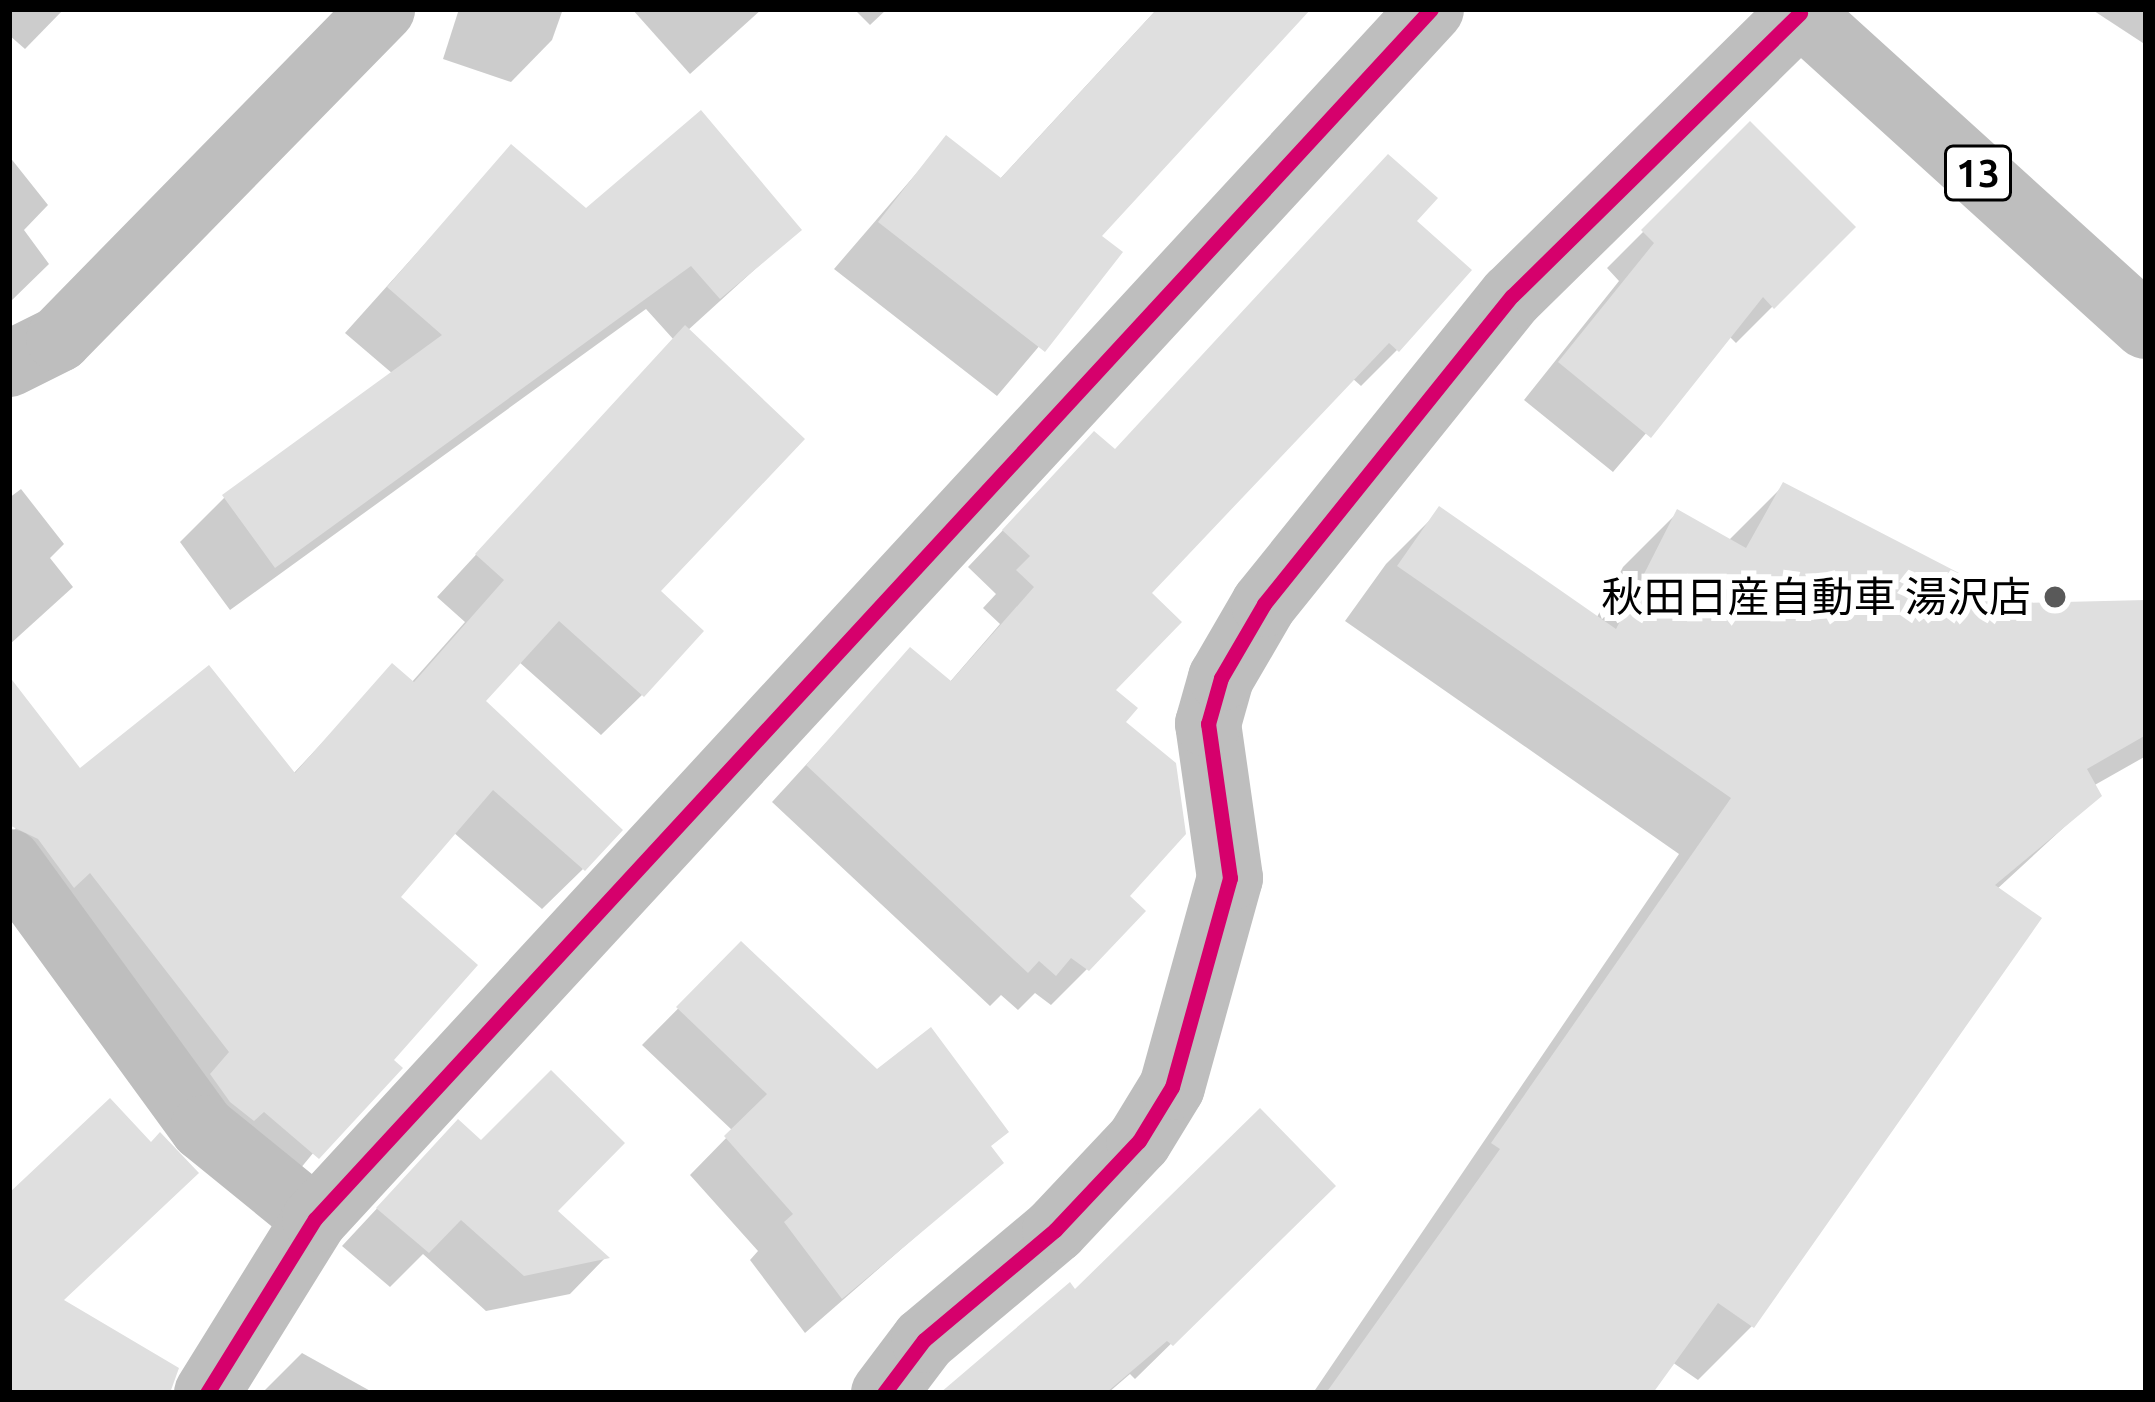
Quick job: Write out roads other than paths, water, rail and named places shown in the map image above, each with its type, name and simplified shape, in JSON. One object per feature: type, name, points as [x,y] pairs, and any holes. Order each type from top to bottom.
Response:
[{"type":"main road","points":[[9,364],[59,339],[382,9]]},
{"type":"main road","points":[[207,1393],[315,1219],[1431,9]]},
{"type":"main road","points":[[884,1393],[924,1340],[1054,1230],[1139,1142],[1172,1087],[1230,878],[1208,724],[1222,678],[1264,604],[1512,296],[1798,11]]},
{"type":"main road","name":"13","points":[[1798,11],[2146,326]]},
{"type":"main road","points":[[9,862],[202,1128],[315,1219]]},
{"type":"place","name":"秋田日産自動車 湯沢店","points":[[2055,597]]}]
